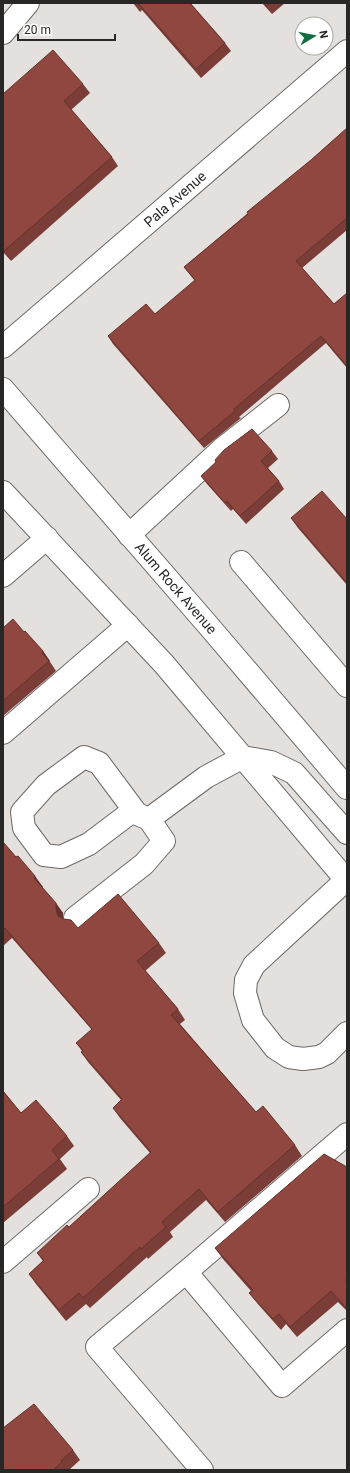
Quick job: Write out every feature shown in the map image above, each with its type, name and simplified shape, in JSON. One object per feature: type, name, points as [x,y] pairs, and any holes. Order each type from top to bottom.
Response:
[{"type":"main road","points":[[3,33],[28,3]]},
{"type":"main road","name":"Pala Avenue","points":[[3,347],[347,51]]},
{"type":"main road","name":"Alum Rock Avenue","points":[[3,389],[347,788]]},
{"type":"main road","points":[[130,535],[222,449],[278,405]]},
{"type":"main road","points":[[3,492],[164,664],[347,880],[254,965],[246,980],[245,993],[254,1020],[275,1048],[289,1057],[303,1059],[319,1058],[327,1053],[347,1033]]},
{"type":"main road","points":[[3,576],[47,538]]},
{"type":"main road","points":[[241,562],[347,686]]},
{"type":"main road","points":[[3,733],[128,625]]},
{"type":"main road","points":[[75,918],[144,864],[164,841],[141,814],[99,763],[84,757],[46,785],[22,812],[24,828],[44,855],[61,858],[89,844],[141,814],[206,777],[243,757],[271,762],[294,773],[347,833]]},
{"type":"main road","points":[[202,1470],[97,1347],[347,1134]]},
{"type":"main road","points":[[3,1262],[88,1189]]},
{"type":"main road","points":[[186,1272],[282,1386],[347,1330]]},
{"type":"building","points":[[138,3],[190,3],[225,43],[196,69]]},
{"type":"building","points":[[53,50],[83,84],[64,101],[112,157],[4,251],[3,94]]},
{"type":"building","points":[[347,128],[347,218],[296,261],[334,304],[347,293],[347,366],[321,336],[234,409],[235,411],[199,441],[108,336],[146,304],[155,314],[195,280],[184,267]]},
{"type":"building","points":[[252,429],[272,451],[261,461],[279,481],[240,516],[227,501],[225,503],[201,476],[216,462],[215,460],[224,450]]},
{"type":"building","points":[[322,491],[347,519],[347,583],[291,518]]},
{"type":"building","points":[[13,619],[43,651],[42,653],[49,661],[3,701],[3,628]]},
{"type":"building","points":[[4,843],[16,857],[18,856],[35,876],[34,878],[56,903],[58,916],[71,920],[78,928],[118,894],[159,943],[137,961],[178,1009],[171,1015],[256,1112],[263,1106],[295,1145],[218,1212],[199,1189],[162,1222],[166,1227],[141,1249],[140,1247],[83,1298],[79,1293],[59,1310],[29,1274],[44,1260],[37,1253],[67,1225],[69,1227],[151,1152],[113,1108],[122,1099],[81,1052],[83,1050],[76,1043],[92,1029],[5,928],[3,930]]},
{"type":"building","points":[[3,1091],[21,1113],[36,1100],[67,1136],[52,1150],[59,1159],[3,1207]]},
{"type":"building","points":[[324,1154],[347,1167],[347,1309],[331,1291],[290,1327],[279,1314],[273,1319],[249,1293],[253,1290],[215,1248]]},
{"type":"building","points":[[34,1404],[73,1450],[53,1470],[3,1470],[3,1428]]}]
